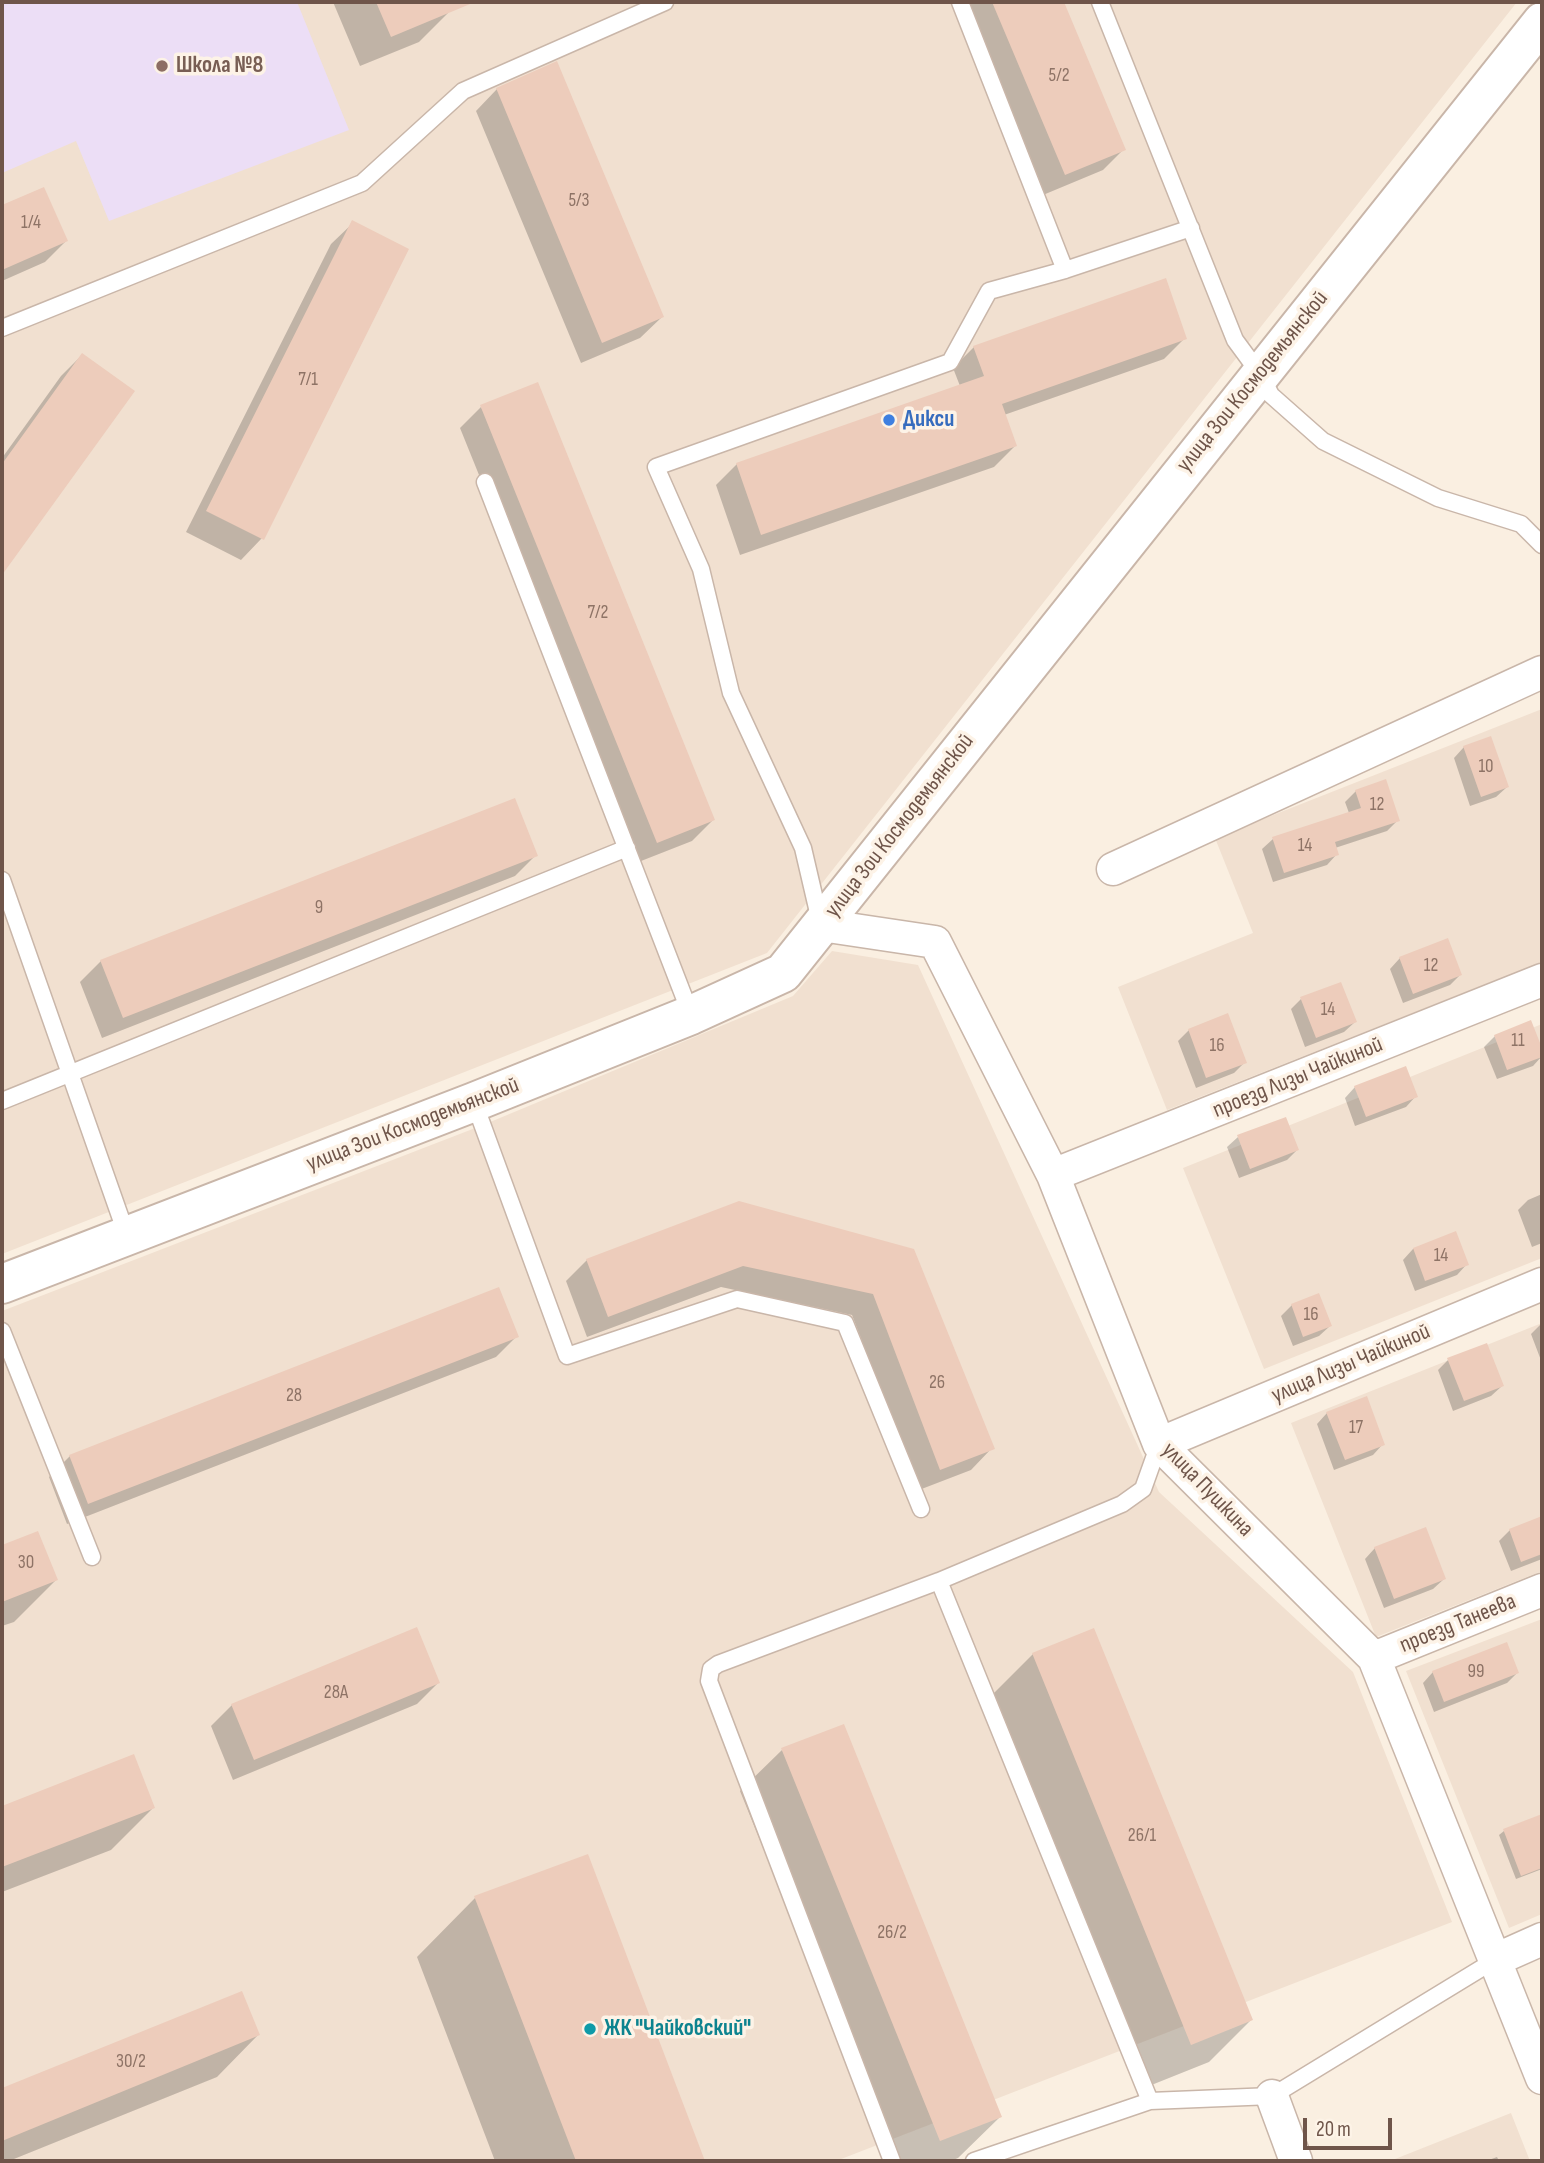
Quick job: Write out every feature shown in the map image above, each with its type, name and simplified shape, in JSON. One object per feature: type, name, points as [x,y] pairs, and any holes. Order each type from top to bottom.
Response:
[{"type":"street","name":"улица Зои Космодемьянской","points":[[2,1284],[474,1102],[691,1015],[783,973],[1542,22]]},
{"type":"street","points":[[1113,869],[1542,672]]},
{"type":"street","name":"улица Пушкина","points":[[821,925],[934,942],[1053,1175],[1159,1444],[1374,1658],[1542,2078]]},
{"type":"street","name":"проезд Лизы Чайкиной","points":[[1053,1175],[1542,980]]},
{"type":"street","name":"улица Лизы Чайкиной","points":[[1159,1444],[1542,1284]]},
{"type":"street","name":"проезд Танеева","points":[[1374,1658],[1542,1590]]},
{"type":"street","points":[[1495,1960],[1542,1939]]},
{"type":"street","points":[[1272,2096],[1296,2161]]},
{"type":"lane","points":[[2,328],[362,183],[463,91],[665,2]]},
{"type":"lane","points":[[960,2],[1065,270]]},
{"type":"lane","points":[[1100,2],[1235,340],[1260,374],[1271,396],[1323,441],[1438,498],[1521,524],[1542,526]]},
{"type":"lane","points":[[821,925],[803,848],[731,692],[701,569],[656,467],[950,362],[989,291],[1065,270],[1191,228]]},
{"type":"lane","points":[[485,482],[691,1015]]},
{"type":"lane","points":[[1521,524],[1542,545]]},
{"type":"lane","points":[[2,1101],[627,848]]},
{"type":"lane","points":[[2,880],[127,1236]]},
{"type":"lane","points":[[474,1102],[567,1356],[737,1299],[845,1323],[921,1509]]},
{"type":"lane","points":[[2,1331],[92,1557]]},
{"type":"lane","points":[[2,1378],[18,1372]]},
{"type":"lane","points":[[892,2161],[709,1681],[711,1670],[718,1664],[939,1581],[1122,1504],[1143,1489],[1159,1444]]},
{"type":"lane","points":[[939,1581],[1150,2101]]},
{"type":"lane","points":[[974,2161],[1150,2101],[1272,2096],[1495,1960]]},
{"type":"shaded area","points":[[2,2],[1517,2],[767,953],[2,1254]]},
{"type":"shaded area","name":"Школа №8","points":[[2,2],[297,2],[349,130],[109,221],[76,141],[2,173]]},
{"type":"shaded area","points":[[1542,709],[1542,962],[1167,1110],[1118,987],[1253,933],[1215,838]]},
{"type":"shaded area","points":[[832,951],[918,965],[1159,1492],[1353,1672],[1452,1922],[836,2161],[2,2161],[2,1311],[483,1125],[793,996]]},
{"type":"shaded area","points":[[1542,1024],[1542,1258],[1264,1369],[1183,1168]]},
{"type":"shaded area","points":[[1542,1323],[1542,1571],[1376,1637],[1291,1423]]},
{"type":"shaded area","points":[[1542,1619],[1542,1914],[1509,1928],[1406,1671]]},
{"type":"shaded area","points":[[1511,2113],[1530,2161],[1390,2161]]},
{"type":"building","points":[[376,2],[475,2],[391,37]]},
{"type":"building","points":[[992,2],[1064,2],[1126,150],[1065,175]]},
{"type":"building","points":[[557,61],[664,317],[602,343],[496,88]]},
{"type":"building","points":[[44,187],[68,241],[2,270],[2,205]]},
{"type":"building","points":[[352,220],[409,249],[264,540],[206,511]]},
{"type":"building","points":[[1166,278],[1187,339],[1002,404],[1017,446],[761,535],[736,463],[984,376],[973,346]]},
{"type":"building","points":[[82,353],[135,391],[2,575],[2,464]]},
{"type":"building","points":[[538,382],[715,820],[657,843],[480,405]]},
{"type":"building","points":[[1491,736],[1509,787],[1481,797],[1463,746]]},
{"type":"building","points":[[1386,779],[1400,821],[1335,842],[1339,855],[1284,873],[1272,837],[1361,808],[1355,790]]},
{"type":"building","points":[[515,798],[538,856],[123,1018],[100,960]]},
{"type":"building","points":[[1448,938],[1462,975],[1413,994],[1399,957]]},
{"type":"building","points":[[1341,982],[1357,1022],[1316,1038],[1300,997]]},
{"type":"building","points":[[1228,1013],[1247,1063],[1206,1078],[1188,1029]]},
{"type":"building","points":[[1531,1020],[1542,1048],[1542,1057],[1507,1070],[1494,1035]]},
{"type":"building","points":[[1406,1066],[1418,1097],[1366,1117],[1354,1086]]},
{"type":"building","points":[[1286,1117],[1299,1150],[1250,1169],[1237,1135]]},
{"type":"building","points":[[739,1201],[914,1249],[995,1449],[940,1470],[873,1294],[743,1266],[608,1317],[586,1259]]},
{"type":"building","points":[[1456,1231],[1469,1265],[1425,1281],[1413,1248]]},
{"type":"building","points":[[499,1287],[519,1337],[88,1504],[69,1455]]},
{"type":"building","points":[[1319,1293],[1332,1326],[1303,1337],[1291,1304]]},
{"type":"building","points":[[1487,1343],[1504,1386],[1464,1401],[1447,1358]]},
{"type":"building","points":[[1367,1396],[1385,1445],[1345,1460],[1326,1412]]},
{"type":"building","points":[[1542,1516],[1542,1554],[1521,1562],[1509,1529]]},
{"type":"building","points":[[1426,1527],[1446,1579],[1394,1599],[1374,1547]]},
{"type":"building","points":[[38,1531],[58,1580],[2,1602],[2,1545]]},
{"type":"building","points":[[417,1627],[440,1683],[254,1760],[231,1704]]},
{"type":"building","points":[[1094,1628],[1253,2020],[1191,2045],[1032,1653]]},
{"type":"building","points":[[1507,1642],[1519,1673],[1444,1702],[1432,1671]]},
{"type":"building","points":[[844,1724],[1002,2117],[940,2141],[781,1748]]},
{"type":"building","points":[[134,1754],[155,1808],[2,1867],[2,1806]]},
{"type":"building","points":[[1542,1814],[1542,1868],[1521,1876],[1503,1829]]},
{"type":"building","name":"ЖК \"Чайковский\"","points":[[588,1854],[705,2161],[576,2161],[474,1896]]},
{"type":"building","points":[[242,1991],[260,2035],[2,2141],[2,2088]]},
{"type":"place","name":"Школа №8","points":[[162,66]]},
{"type":"place","name":"Дикси","points":[[889,420]]},
{"type":"place","name":"ЖК \"Чайковский\"","points":[[590,2029]]}]
